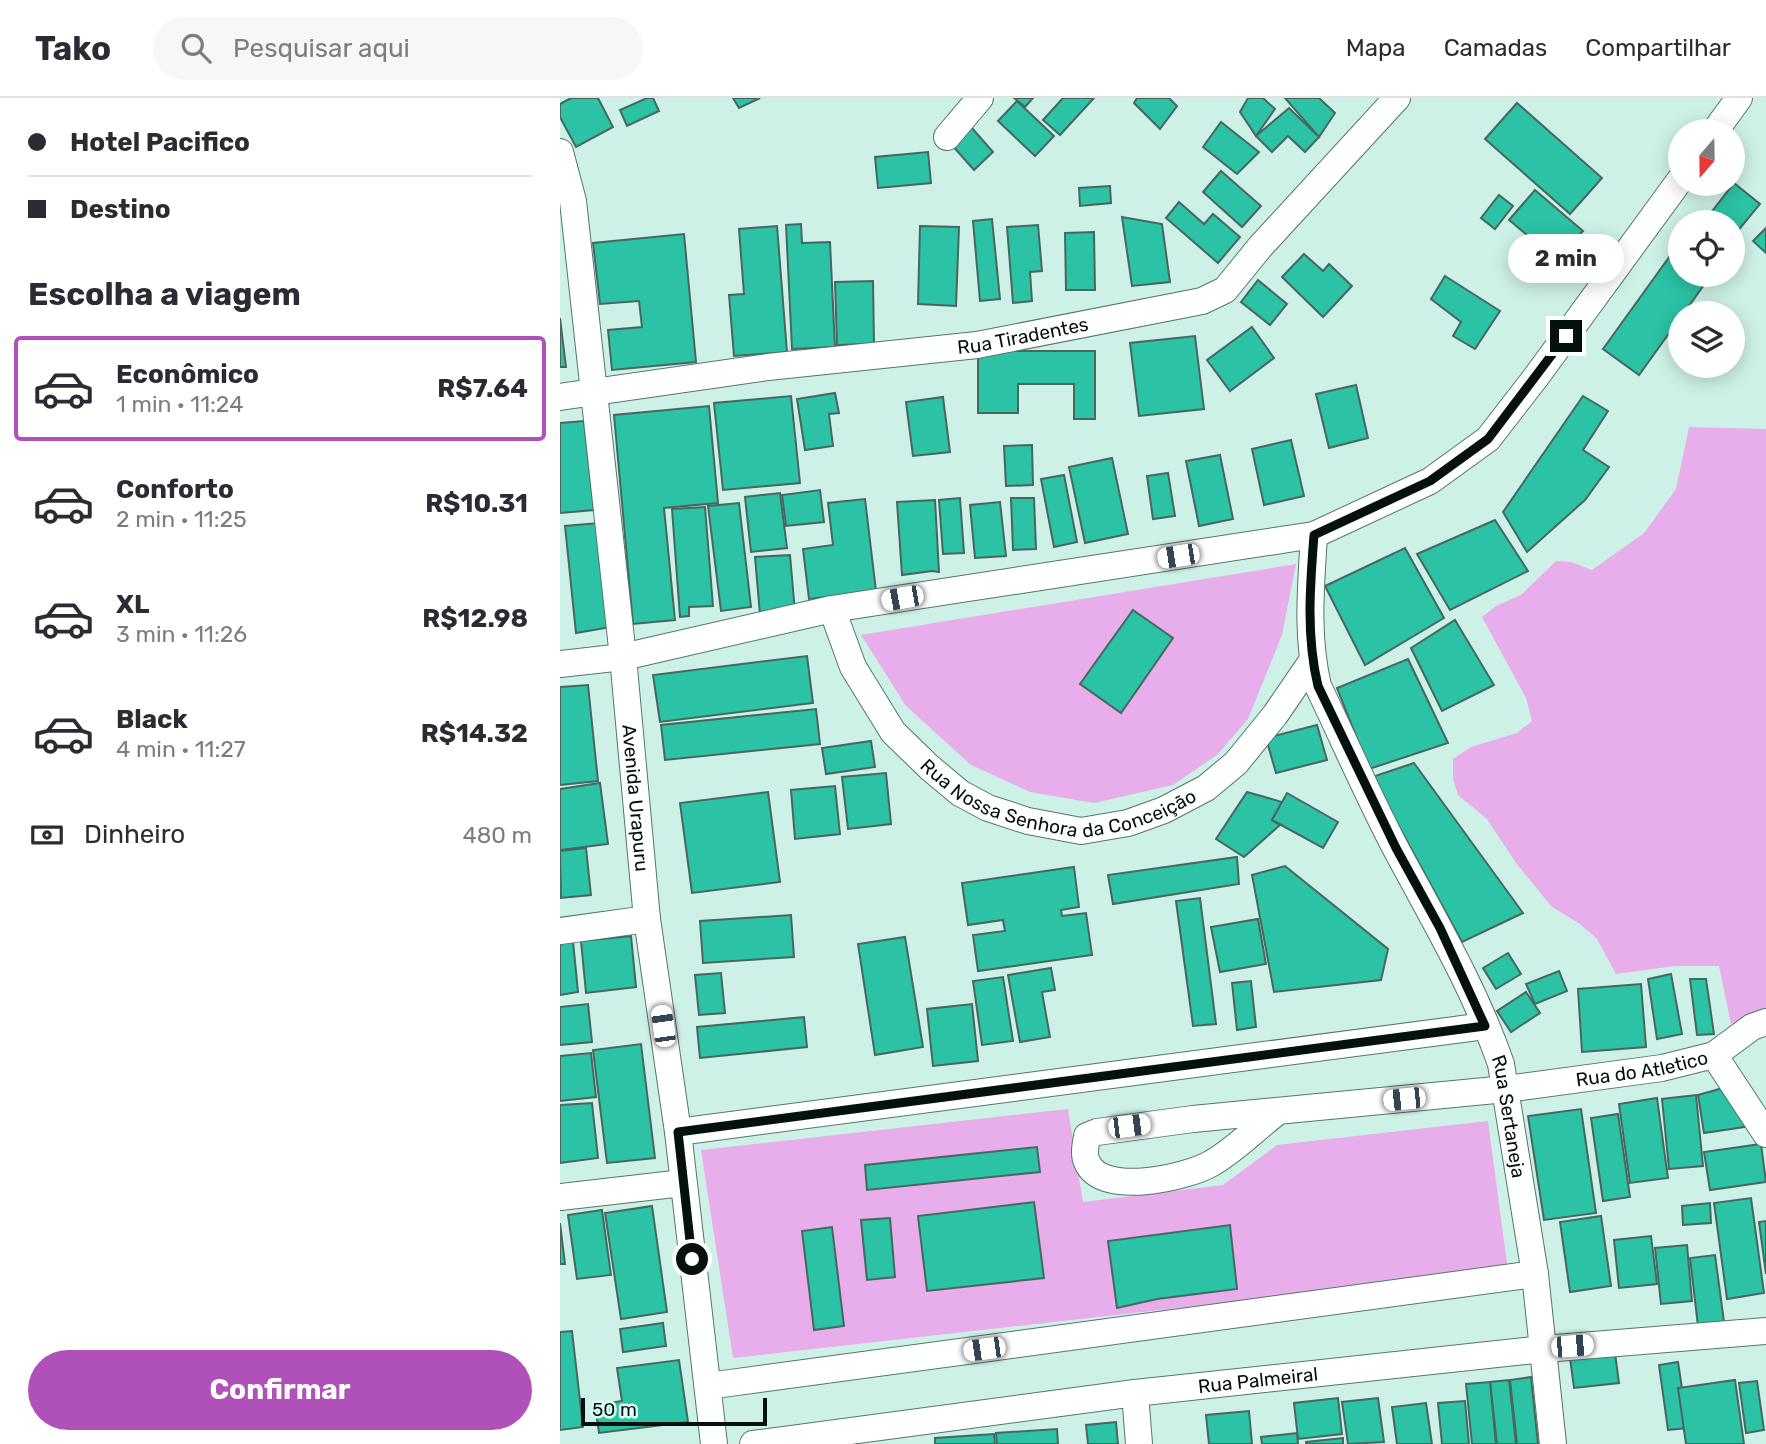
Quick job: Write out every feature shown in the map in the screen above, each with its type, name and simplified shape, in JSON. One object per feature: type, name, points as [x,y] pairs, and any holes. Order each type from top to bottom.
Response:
[{"type":"street","points":[[947,136],[980,98]]},
{"type":"street","name":"Rua Tiradentes","points":[[560,397],[768,367],[977,345],[1202,301],[1225,290],[1260,247],[1397,98]]},
{"type":"street","points":[[1723,119],[1738,98]]},
{"type":"street","name":"Avenida Urapuru","points":[[560,152],[573,201],[623,657],[647,919],[678,1132],[714,1444]]},
{"type":"street","points":[[560,664],[623,657],[832,609],[1314,535],[1430,481],[1488,439],[1668,196]]},
{"type":"street","name":"Rua Sertaneja","points":[[1314,535],[1309,612],[1312,661],[1318,686],[1396,848],[1440,928],[1501,1064],[1535,1274],[1553,1444]]},
{"type":"street","name":"Rua Nossa Senhora da Conceição","points":[[832,609],[853,667],[893,732],[929,767],[960,793],[988,808],[1028,821],[1082,831],[1128,823],[1164,810],[1206,788],[1236,763],[1275,715],[1312,661]]},
{"type":"street","points":[[560,930],[647,919]]},
{"type":"street","name":"Rua do Atletico","points":[[1276,1112],[1212,1164],[1171,1178],[1138,1181],[1099,1177],[1087,1162],[1084,1151],[1087,1136],[1097,1132],[1193,1119],[1506,1089],[1662,1068],[1714,1055],[1752,1027],[1766,1022]]},
{"type":"street","points":[[678,1132],[1485,1026]]},
{"type":"street","points":[[1714,1055],[1766,1134]]},
{"type":"street","points":[[560,1197],[683,1183]]},
{"type":"street","points":[[708,1386],[1535,1274]]},
{"type":"street","name":"Rua Palmeiral","points":[[754,1444],[1135,1393],[1545,1349],[1766,1331]]},
{"type":"street","points":[[1135,1393],[1139,1444]]},
{"type":"shaded area","points":[[1689,427],[1766,429],[1766,1011],[1731,1024],[1719,966],[1675,966],[1616,974],[1597,939],[1580,924],[1552,907],[1516,863],[1487,819],[1458,795],[1453,779],[1453,759],[1471,747],[1517,733],[1532,721],[1526,698],[1482,617],[1496,606],[1521,595],[1556,561],[1571,562],[1592,570],[1644,533],[1676,489]]},
{"type":"shaded area","points":[[1296,564],[1282,635],[1248,719],[1217,755],[1173,785],[1094,803],[1030,792],[971,765],[906,706],[861,635]]},
{"type":"shaded area","points":[[1068,1109],[1083,1202],[1223,1185],[1277,1145],[1488,1121],[1508,1271],[733,1358],[701,1150]]},
{"type":"building","points":[[571,98],[598,98],[613,127],[576,147],[560,117],[560,104]]},
{"type":"building","points":[[653,98],[659,111],[627,126],[620,110]]},
{"type":"building","points":[[733,98],[760,98],[739,108]]},
{"type":"building","points":[[1014,98],[1033,98],[1025,107]]},
{"type":"building","points":[[1063,98],[1094,98],[1060,135],[1043,120]]},
{"type":"building","points":[[1137,98],[1169,98],[1177,106],[1160,129],[1134,103]]},
{"type":"building","points":[[1248,98],[1263,98],[1275,109],[1256,136],[1240,112]]},
{"type":"building","points":[[1285,98],[1319,98],[1335,113],[1319,137]]},
{"type":"building","points":[[1017,101],[1054,136],[1035,156],[998,121]]},
{"type":"building","points":[[1517,103],[1602,178],[1570,214],[1485,139]]},
{"type":"building","points":[[1289,108],[1319,137],[1305,152],[1288,136],[1272,152],[1256,136]]},
{"type":"building","points":[[1221,122],[1259,152],[1237,174],[1203,147]]},
{"type":"building","points":[[971,127],[993,152],[974,170],[951,144]]},
{"type":"building","points":[[928,152],[931,183],[878,188],[875,157]]},
{"type":"building","points":[[1221,171],[1261,206],[1242,227],[1203,192]]},
{"type":"building","points":[[1110,186],[1111,203],[1080,206],[1079,188]]},
{"type":"building","points":[[1535,190],[1583,231],[1557,260],[1509,220]]},
{"type":"building","points":[[1745,192],[1760,204],[1745,222],[1745,210],[1713,210],[1724,196],[1745,196]]},
{"type":"building","points":[[1499,195],[1513,206],[1495,229],[1481,218]]},
{"type":"building","points":[[1179,202],[1204,224],[1213,214],[1240,237],[1218,263],[1166,218]]},
{"type":"building","points":[[1122,217],[1162,224],[1170,282],[1132,286]]},
{"type":"building","points":[[992,219],[1000,299],[980,301],[973,221]]},
{"type":"building","points":[[801,224],[802,243],[830,242],[835,347],[792,349],[786,225]]},
{"type":"building","points":[[1038,225],[1042,271],[1030,272],[1032,301],[1013,303],[1007,227]]},
{"type":"building","points":[[777,226],[787,352],[734,356],[729,295],[744,294],[739,229]]},
{"type":"building","points":[[920,226],[959,227],[956,306],[918,304]]},
{"type":"building","points":[[1766,228],[1766,253],[1753,241]]},
{"type":"building","points":[[1094,232],[1095,290],[1066,290],[1065,233]]},
{"type":"building","points":[[684,234],[696,362],[612,370],[608,330],[642,327],[639,301],[600,304],[593,243]]},
{"type":"building","points":[[1304,254],[1323,271],[1329,264],[1352,286],[1323,317],[1282,277]]},
{"type":"building","points":[[1668,259],[1668,287],[1702,287],[1693,301],[1668,301],[1668,335],[1639,375],[1603,349]]},
{"type":"building","points":[[1445,276],[1500,311],[1475,349],[1453,336],[1461,322],[1431,299]]},
{"type":"building","points":[[1258,280],[1287,304],[1270,325],[1241,302]]},
{"type":"building","points":[[873,281],[874,344],[837,345],[835,282]]},
{"type":"building","points":[[560,318],[566,367],[560,367]]},
{"type":"building","points":[[1252,327],[1274,358],[1230,391],[1207,360]]},
{"type":"building","points":[[1195,336],[1204,409],[1139,416],[1130,343]]},
{"type":"building","points":[[978,351],[1095,351],[1095,419],[1074,419],[1074,384],[1018,384],[1018,413],[978,413]]},
{"type":"building","points":[[1356,385],[1368,438],[1329,448],[1316,394]]},
{"type":"building","points":[[835,393],[839,413],[829,414],[833,446],[805,450],[797,399]]},
{"type":"building","points":[[791,396],[800,483],[723,490],[714,403]]},
{"type":"building","points":[[1583,396],[1608,411],[1583,450],[1609,467],[1585,500],[1527,552],[1503,512]]},
{"type":"building","points":[[943,397],[950,452],[913,456],[906,402]]},
{"type":"building","points":[[709,406],[718,503],[664,508],[675,620],[633,624],[614,415]]},
{"type":"building","points":[[584,421],[594,510],[560,513],[560,423]]},
{"type":"building","points":[[1291,440],[1304,496],[1264,505],[1252,449]]},
{"type":"building","points":[[1032,445],[1033,485],[1006,486],[1004,446]]},
{"type":"building","points":[[1220,455],[1233,519],[1199,526],[1186,461]]},
{"type":"building","points":[[1112,458],[1128,534],[1085,543],[1069,467]]},
{"type":"building","points":[[1168,473],[1175,516],[1153,519],[1147,476]]},
{"type":"building","points":[[1064,475],[1077,542],[1054,547],[1041,479]]},
{"type":"building","points":[[820,490],[824,522],[786,526],[782,495]]},
{"type":"building","points":[[780,493],[787,548],[751,552],[745,497]]},
{"type":"building","points":[[960,498],[964,553],[943,554],[939,500]]},
{"type":"building","points":[[1011,498],[1034,498],[1036,549],[1013,550]]},
{"type":"building","points":[[865,499],[876,591],[809,599],[803,549],[833,545],[828,503]]},
{"type":"building","points":[[935,500],[939,572],[902,575],[897,502]]},
{"type":"building","points":[[1000,502],[1006,556],[975,558],[970,505]]},
{"type":"building","points":[[739,503],[751,607],[721,611],[708,506]]},
{"type":"building","points":[[705,507],[713,606],[689,607],[689,616],[680,617],[672,509]]},
{"type":"building","points":[[1495,520],[1528,571],[1450,610],[1417,554]]},
{"type":"building","points":[[599,523],[611,627],[576,633],[565,526]]},
{"type":"building","points":[[1405,548],[1444,618],[1365,665],[1325,586]]},
{"type":"building","points":[[790,555],[795,612],[760,615],[755,557]]},
{"type":"building","points":[[1133,610],[1173,638],[1121,713],[1080,684]]},
{"type":"building","points":[[1455,620],[1494,685],[1442,711],[1411,648]]},
{"type":"building","points":[[807,656],[813,703],[660,722],[653,675]]},
{"type":"building","points":[[1408,659],[1448,743],[1369,769],[1337,688]]},
{"type":"building","points":[[588,685],[598,781],[560,785],[560,687]]},
{"type":"building","points":[[816,709],[820,744],[665,760],[661,725]]},
{"type":"building","points":[[1317,725],[1327,760],[1276,773],[1266,738]]},
{"type":"building","points":[[871,741],[875,767],[826,774],[822,748]]},
{"type":"building","points":[[1414,763],[1523,913],[1462,942],[1372,777]]},
{"type":"building","points":[[886,773],[891,824],[848,829],[842,777]]},
{"type":"building","points":[[600,783],[608,844],[560,850],[560,789]]},
{"type":"building","points":[[835,786],[840,834],[795,839],[791,790]]},
{"type":"building","points":[[768,792],[780,882],[692,893],[680,803]]},
{"type":"building","points":[[1247,792],[1282,802],[1272,820],[1280,825],[1244,857],[1216,839]]},
{"type":"building","points":[[1287,793],[1338,822],[1323,848],[1272,820]]},
{"type":"building","points":[[586,848],[591,895],[561,898],[560,851]]},
{"type":"building","points":[[1237,857],[1239,884],[1113,904],[1108,875]]},
{"type":"building","points":[[1285,866],[1388,949],[1381,980],[1274,992],[1252,875]]},
{"type":"building","points":[[1074,867],[1079,907],[1061,910],[1062,916],[1086,913],[1092,955],[978,971],[973,935],[1005,931],[1003,920],[968,925],[962,883]]},
{"type":"building","points":[[1200,898],[1216,1024],[1193,1026],[1176,901]]},
{"type":"building","points":[[791,915],[794,957],[703,963],[700,921]]},
{"type":"building","points":[[1258,919],[1266,964],[1220,972],[1211,927]]},
{"type":"building","points":[[631,936],[636,987],[586,993],[581,941]]},
{"type":"building","points":[[905,937],[923,1047],[875,1055],[858,944]]},
{"type":"building","points":[[573,941],[578,992],[560,995],[560,942]]},
{"type":"building","points":[[1508,953],[1521,974],[1496,989],[1483,968]]},
{"type":"building","points":[[1051,968],[1055,990],[1042,992],[1050,1037],[1020,1042],[1008,975]]},
{"type":"building","points":[[1559,971],[1567,991],[1535,1004],[1526,984]]},
{"type":"building","points":[[721,973],[725,1013],[699,1015],[695,975]]},
{"type":"building","points":[[1671,974],[1682,1034],[1657,1039],[1648,979]]},
{"type":"building","points":[[1003,977],[1013,1041],[982,1045],[973,981]]},
{"type":"building","points":[[1690,979],[1706,979],[1714,1034],[1697,1035]]},
{"type":"building","points":[[1251,981],[1256,1027],[1237,1030],[1232,983]]},
{"type":"building","points":[[1641,984],[1646,1047],[1582,1052],[1578,989]]},
{"type":"building","points":[[1526,992],[1540,1013],[1511,1032],[1497,1011]]},
{"type":"building","points":[[588,1004],[592,1042],[560,1045],[560,1007]]},
{"type":"building","points":[[972,1004],[978,1061],[933,1066],[927,1009]]},
{"type":"building","points":[[804,1017],[807,1047],[700,1058],[697,1027]]},
{"type":"building","points":[[641,1044],[655,1158],[607,1163],[593,1050]]},
{"type":"building","points":[[591,1053],[596,1097],[560,1101],[560,1056]]},
{"type":"building","points":[[1723,1088],[1751,1126],[1704,1133],[1698,1095]]},
{"type":"building","points":[[1696,1095],[1703,1166],[1669,1169],[1662,1099]]},
{"type":"building","points":[[1657,1098],[1668,1178],[1630,1183],[1619,1104]]},
{"type":"building","points":[[592,1103],[598,1158],[560,1163],[560,1105]]},
{"type":"building","points":[[1581,1109],[1596,1213],[1544,1220],[1528,1116]]},
{"type":"building","points":[[1618,1114],[1630,1197],[1603,1201],[1591,1118]]},
{"type":"building","points":[[1761,1144],[1766,1182],[1710,1190],[1704,1152]]},
{"type":"building","points":[[1037,1147],[1040,1172],[867,1190],[865,1165]]},
{"type":"building","points":[[1751,1198],[1764,1293],[1727,1299],[1714,1203]]},
{"type":"building","points":[[1034,1202],[1044,1278],[927,1291],[918,1216]]},
{"type":"building","points":[[1710,1203],[1711,1223],[1683,1225],[1682,1206]]},
{"type":"building","points":[[652,1206],[667,1312],[621,1319],[605,1213]]},
{"type":"building","points":[[602,1210],[611,1275],[577,1279],[568,1215]]},
{"type":"building","points":[[1601,1216],[1611,1286],[1570,1292],[1560,1222]]},
{"type":"building","points":[[890,1218],[895,1277],[867,1280],[861,1220]]},
{"type":"building","points":[[1766,1221],[1766,1274],[1759,1222]]},
{"type":"building","points":[[560,1223],[565,1264],[560,1264]]},
{"type":"building","points":[[1230,1225],[1237,1289],[1157,1299],[1117,1308],[1108,1241]]},
{"type":"building","points":[[832,1227],[844,1326],[814,1330],[802,1231]]},
{"type":"building","points":[[1651,1236],[1657,1284],[1619,1288],[1614,1240]]},
{"type":"building","points":[[1687,1245],[1692,1301],[1661,1304],[1655,1248]]},
{"type":"building","points":[[1715,1255],[1724,1322],[1698,1326],[1690,1258]]},
{"type":"building","points":[[663,1323],[666,1346],[623,1352],[620,1329]]},
{"type":"building","points":[[572,1331],[583,1427],[560,1430],[560,1332]]},
{"type":"building","points":[[1615,1353],[1619,1383],[1574,1388],[1570,1358]]},
{"type":"building","points":[[679,1360],[688,1422],[599,1433],[595,1405],[622,1401],[617,1368]]},
{"type":"building","points":[[1678,1362],[1688,1428],[1668,1430],[1659,1365]]},
{"type":"building","points":[[1531,1377],[1538,1444],[1517,1444],[1510,1380]]},
{"type":"building","points":[[1509,1380],[1516,1444],[1497,1444],[1490,1382]]},
{"type":"building","points":[[1735,1380],[1744,1444],[1686,1444],[1678,1388]]},
{"type":"building","points":[[1757,1381],[1764,1430],[1746,1433],[1739,1383]]},
{"type":"building","points":[[1490,1382],[1496,1444],[1472,1444],[1466,1384]]},
{"type":"building","points":[[1338,1398],[1342,1434],[1298,1439],[1294,1403]]},
{"type":"building","points":[[1378,1398],[1384,1442],[1348,1444],[1342,1402]]},
{"type":"building","points":[[1465,1401],[1469,1444],[1442,1444],[1438,1403]]},
{"type":"building","points":[[1426,1403],[1432,1444],[1397,1444],[1392,1407]]},
{"type":"building","points":[[1249,1411],[1252,1444],[1209,1444],[1206,1415]]},
{"type":"building","points":[[1116,1422],[1118,1444],[1088,1444],[1086,1425]]},
{"type":"building","points":[[1057,1429],[1058,1444],[997,1444],[996,1433]]},
{"type":"building","points":[[1297,1433],[1298,1444],[1262,1444],[1261,1437]]},
{"type":"building","points":[[994,1434],[995,1444],[935,1444],[935,1438]]},
{"type":"building","points":[[1343,1438],[1343,1444],[1306,1444],[1306,1442]]},
{"type":"route","points":[[692,1259],[678,1132],[1485,1026],[1459,965],[1396,848],[1318,686],[1312,661],[1309,612],[1314,535],[1430,481],[1488,439],[1566,336]]}]
